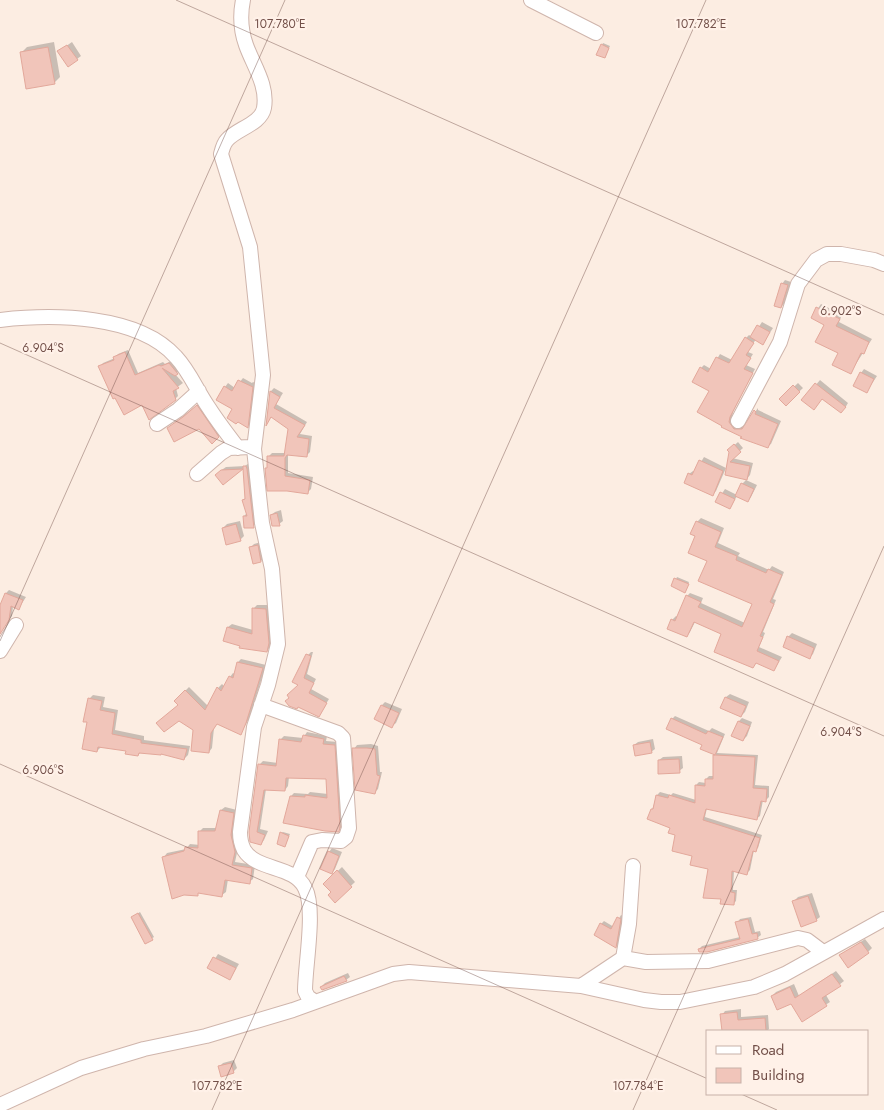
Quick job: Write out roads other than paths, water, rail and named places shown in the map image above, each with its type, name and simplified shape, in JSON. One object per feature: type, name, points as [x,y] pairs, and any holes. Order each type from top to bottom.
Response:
[{"type":"street","points":[[243,0],[240,14],[246,45],[259,75],[264,94],[264,110],[258,118],[226,140],[221,154],[250,248],[263,375],[254,449],[262,523],[272,569],[278,644],[254,727],[240,832],[241,844],[245,852],[257,861],[297,877],[305,887],[308,898],[309,926],[305,991],[308,997],[314,1001]]},
{"type":"street","points":[[531,0],[596,33]]},
{"type":"street","points":[[738,421],[780,342],[798,284],[816,260],[827,254],[841,254],[874,260],[884,264]]},
{"type":"street","points":[[0,320],[27,317],[78,317],[132,328],[167,348],[183,365],[208,408],[238,448]]},
{"type":"street","points":[[156,424],[178,410],[199,391]]},
{"type":"street","points":[[197,474],[229,448],[250,447],[254,449]]},
{"type":"street","points":[[0,652],[16,625]]},
{"type":"street","points":[[261,705],[338,733],[343,738],[349,828],[346,837],[341,841],[322,840],[312,842],[297,877]]},
{"type":"street","points":[[623,958],[629,924],[634,866]]},
{"type":"street","points":[[0,1105],[81,1068],[144,1049],[206,1036],[293,1010],[393,974],[410,972],[580,986],[644,1000],[680,1002],[754,987],[785,974],[884,920]]},
{"type":"street","points":[[580,986],[623,958],[646,962],[708,961],[798,938],[807,940],[823,952]]}]
